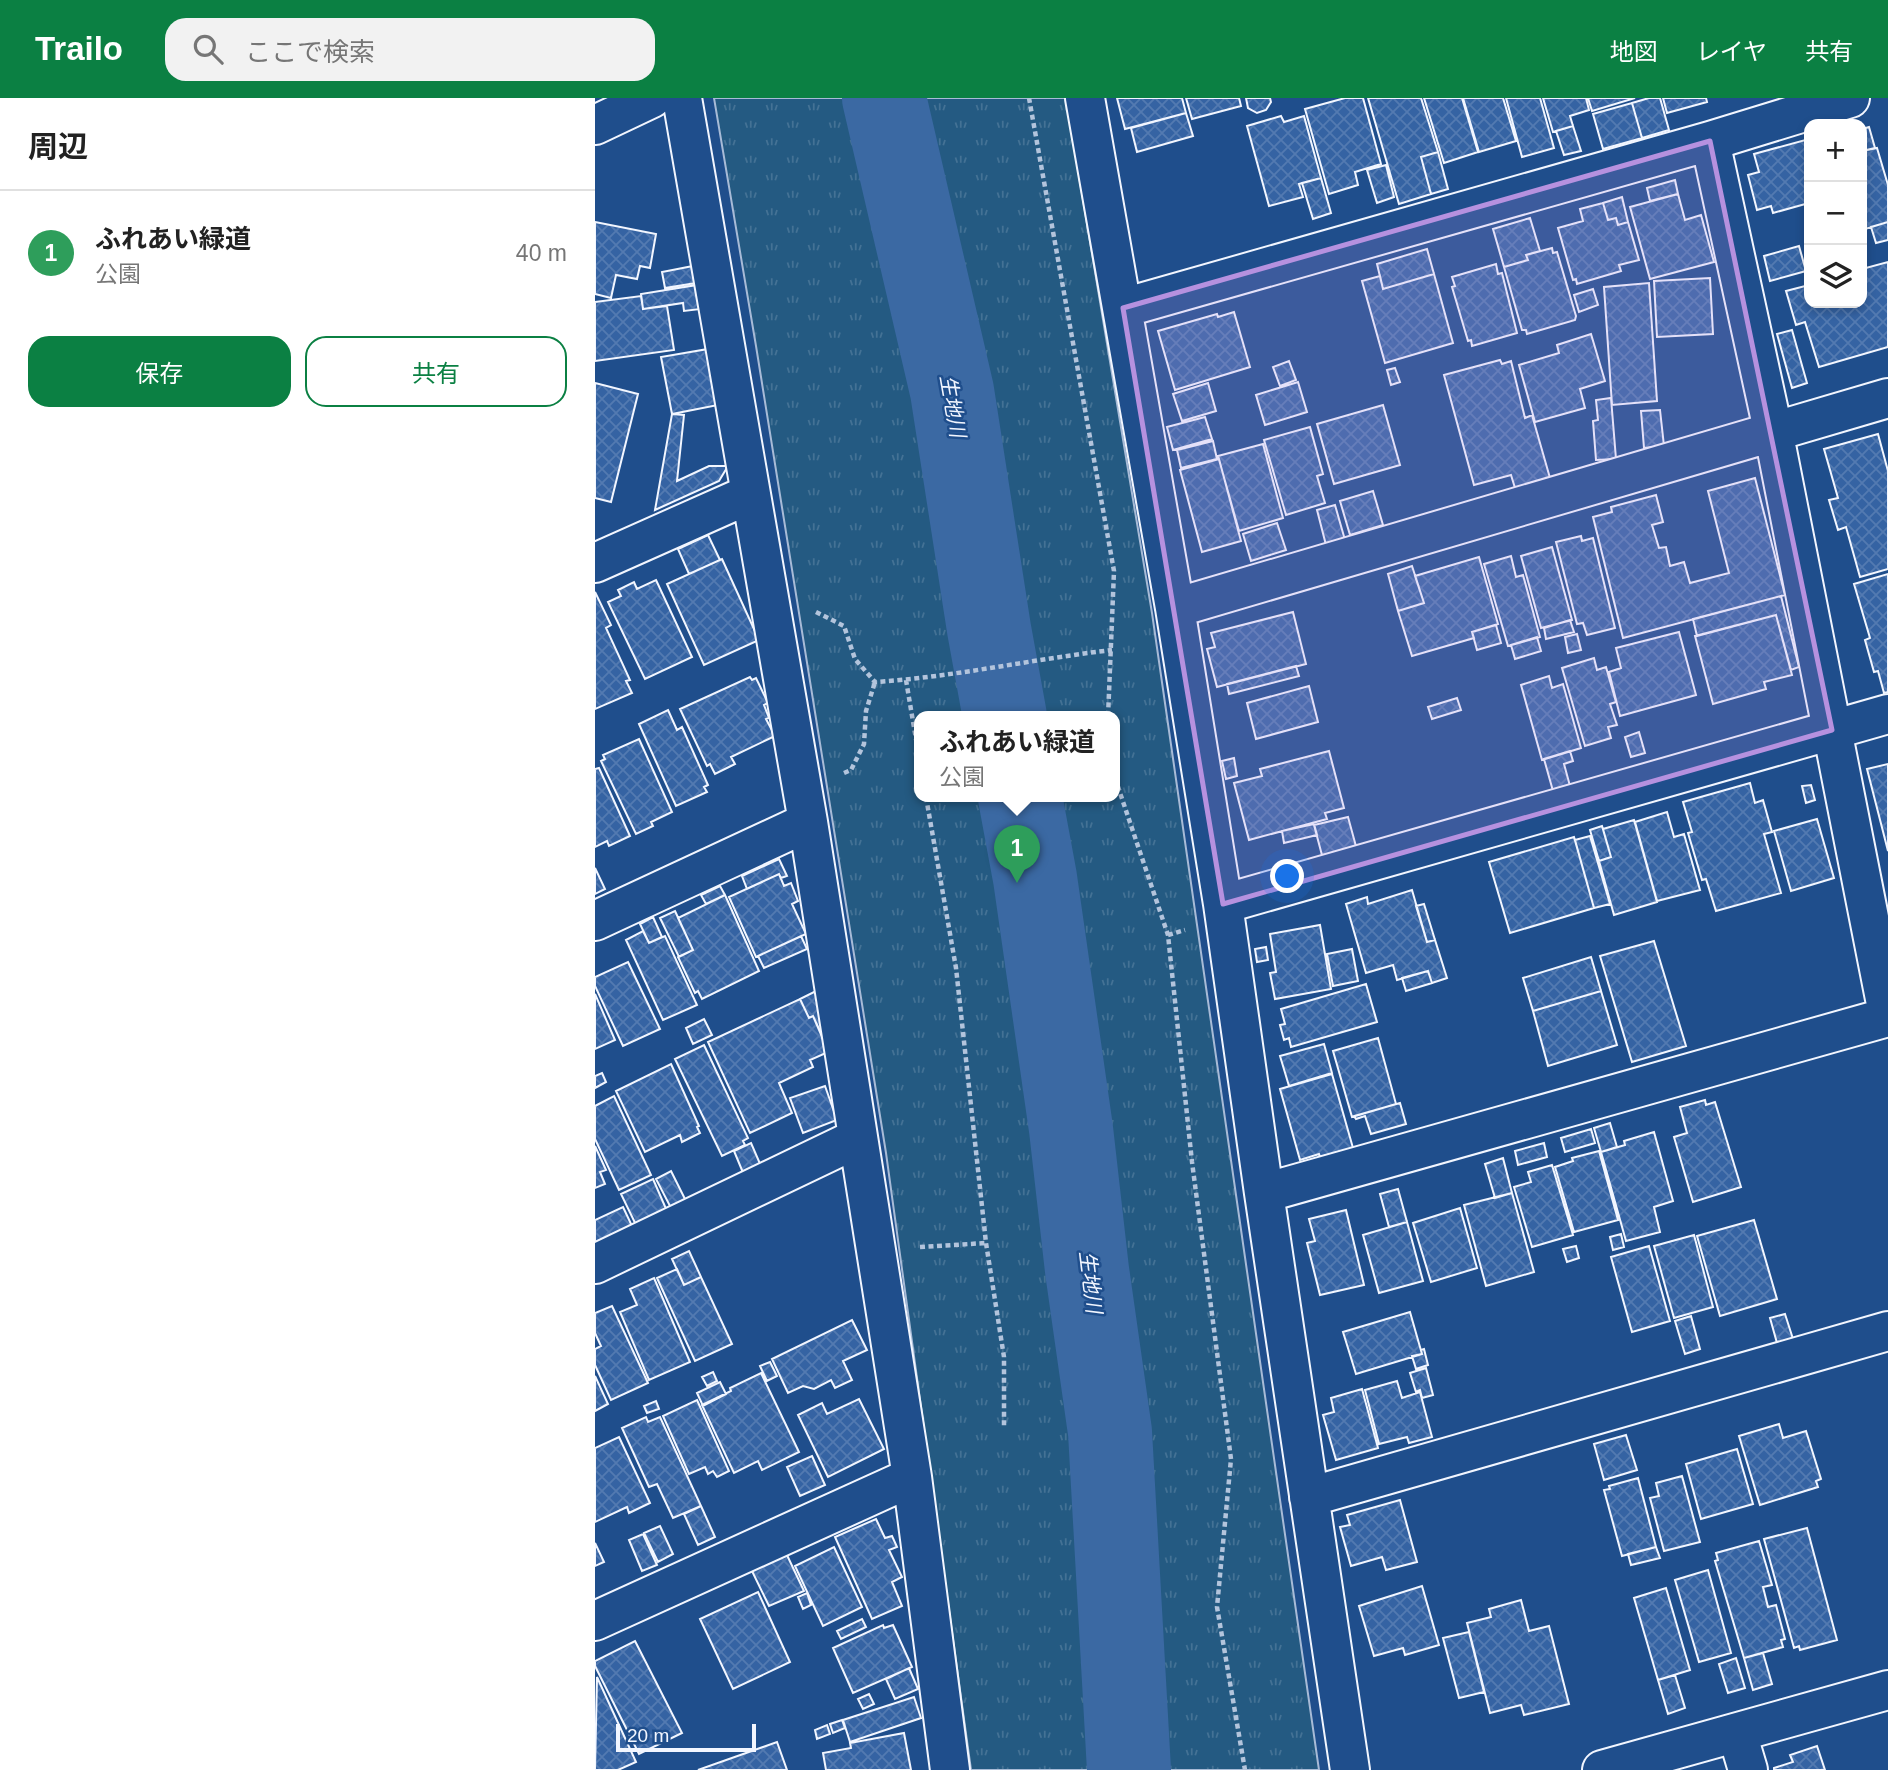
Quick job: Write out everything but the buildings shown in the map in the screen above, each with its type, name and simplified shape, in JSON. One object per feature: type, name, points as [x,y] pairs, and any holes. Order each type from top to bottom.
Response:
[{"type":"street","points":[[595,125],[652,98]]},
{"type":"street","points":[[682,98],[805,804],[912,1478],[950,1770]]},
{"type":"street","points":[[1085,98],[1175,608],[1223,904],[1263,1192],[1350,1770]]},
{"type":"street","points":[[1123,308],[1710,141],[1850,98]]},
{"type":"street","points":[[1263,1192],[1888,1016],[1773,430],[1710,141]]},
{"type":"street","points":[[1175,608],[1888,398]]},
{"type":"street","points":[[595,563],[750,494]]},
{"type":"street","points":[[1223,904],[1888,714]]},
{"type":"street","points":[[595,921],[805,804]]},
{"type":"street","points":[[595,1264],[857,1139]]},
{"type":"street","points":[[1309,1497],[1888,1331]]},
{"type":"street","points":[[595,1621],[912,1478]]},
{"type":"street","points":[[1602,1770],[1888,1690]]},
{"type":"street","points":[[1737,1733],[1748,1770]]},
{"type":"path","points":[[1028,98],[1114,571],[1108,711]]},
{"type":"path","points":[[770,613],[814,611],[844,626],[855,659],[875,682]]},
{"type":"path","points":[[875,682],[906,680],[1112,650]]},
{"type":"path","points":[[906,680],[914,727]]},
{"type":"path","points":[[805,804],[851,770],[864,744],[866,711],[875,682]]},
{"type":"path","points":[[1120,793],[1168,934],[1192,1162],[1231,1459],[1217,1608],[1245,1770]]},
{"type":"path","points":[[927,802],[955,968],[986,1243],[1004,1357],[1004,1426]]},
{"type":"path","points":[[876,1250],[986,1243]]},
{"type":"highlighted area","points":[[1710,141],[1832,730],[1223,904],[1123,308]]},
{"type":"green space","points":[[714,98],[1066,98],[1152,613],[1319,1770],[971,1770],[886,1153]]},
{"type":"waterway","name":"生地川","points":[[884,98],[952,391],[1004,711]]},
{"type":"waterway","name":"生地川","points":[[1021,802],[1035,878],[1071,1129],[1087,1270],[1110,1432],[1129,1770]]},
{"type":"place","name":"ふれあい緑道","points":[[1017,883]]}]
